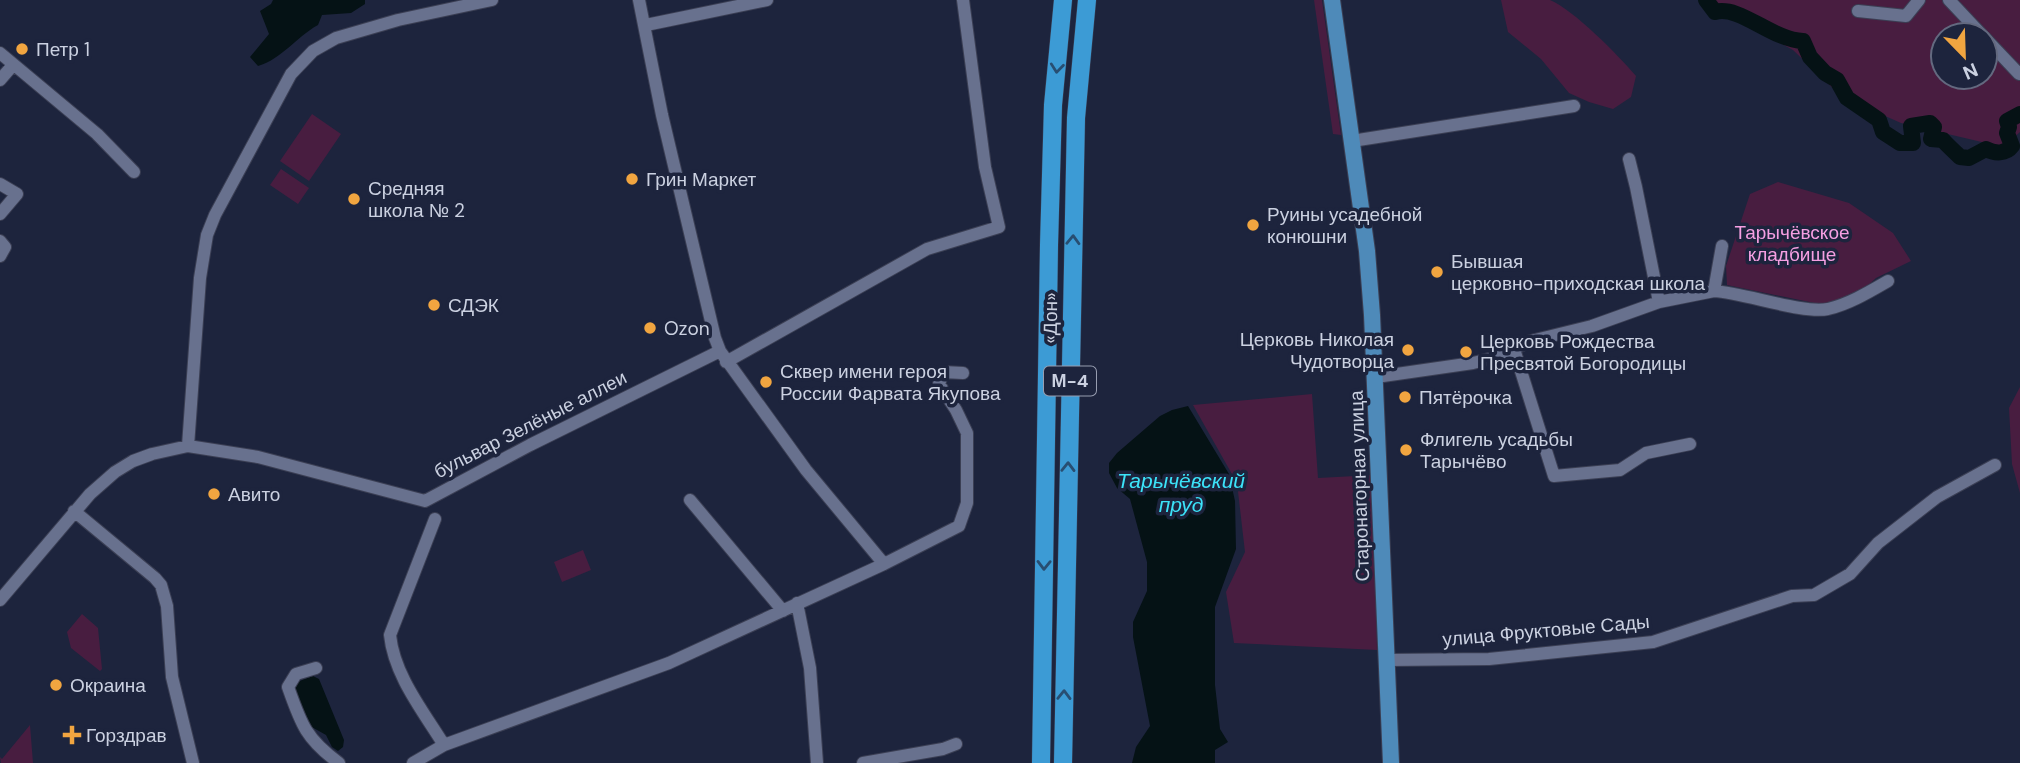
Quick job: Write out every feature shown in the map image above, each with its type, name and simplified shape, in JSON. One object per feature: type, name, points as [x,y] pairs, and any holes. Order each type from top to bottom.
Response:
[{"type":"highway","name":"«Дон»","points":[[1041,763],[1049,232],[1053,105],[1063,0]]},
{"type":"highway","name":"«Дон»","points":[[1063,763],[1076,118],[1087,0]]},
{"type":"main road","name":"Старонагорная улица","points":[[1332,0],[1367,251],[1376,377],[1391,763]]},
{"type":"street","points":[[188,446],[197,307],[207,235],[215,215],[291,74],[313,51],[335,38],[398,20],[492,0]]},
{"type":"street","points":[[639,0],[646,24],[662,115],[715,338],[723,357],[806,470],[884,564]]},
{"type":"street","points":[[646,24],[767,0]]},
{"type":"street","name":"бульвар Зелёные аллеи","points":[[0,600],[74,512],[115,472],[133,461],[188,446],[258,457],[425,501],[542,439],[723,357],[927,249],[999,227],[985,167],[963,0]]},
{"type":"street","points":[[1858,11],[1906,16],[1919,0]]},
{"type":"street","points":[[1949,0],[1961,5],[1973,21]]},
{"type":"street","points":[[0,53],[97,134],[134,172]]},
{"type":"street","points":[[1999,53],[2019,75]]},
{"type":"street","points":[[0,80],[13,65]]},
{"type":"street","points":[[1352,142],[1574,106]]},
{"type":"street","points":[[1629,159],[1659,302]]},
{"type":"street","points":[[0,184],[17,194],[0,214]]},
{"type":"street","points":[[1714,290],[1721,246]]},
{"type":"street","points":[[1376,377],[1474,363],[1531,341],[1592,326],[1659,302],[1714,290],[1810,309],[1826,309],[1868,293],[1888,281]]},
{"type":"street","points":[[1514,349],[1555,477],[1620,470],[1646,453],[1690,443]]},
{"type":"street","points":[[413,763],[444,744],[657,667],[884,564],[959,526],[967,503],[967,433],[939,384],[943,372],[963,373]]},
{"type":"street","name":"улица Фруктовые Сады","points":[[1387,660],[1489,659],[1653,642],[1792,596],[1814,595],[1850,574],[1878,543],[1937,497],[1965,479],[1995,465]]},
{"type":"street","points":[[690,500],[783,611]]},
{"type":"street","points":[[74,512],[161,585],[167,606],[172,677],[193,763]]},
{"type":"street","points":[[435,519],[390,635],[391,649],[398,669],[444,744]]},
{"type":"street","points":[[797,603],[810,668],[817,763]]},
{"type":"street","points":[[316,668],[296,674],[288,687],[306,733],[323,752],[339,763]]},
{"type":"street","points":[[863,763],[943,749],[956,744]]},
{"type":"green space","points":[[1314,0],[1322,0],[1341,135],[1333,134]]},
{"type":"green space","points":[[1501,0],[1550,0],[1571,13],[1636,76],[1631,97],[1613,109],[1569,93],[1541,59],[1508,32]]},
{"type":"green space","points":[[1710,0],[2020,0],[2020,132],[2003,147],[1901,123],[1842,97],[1793,50],[1720,10]]},
{"type":"green space","points":[[312,114],[341,134],[309,181],[280,161]]},
{"type":"green space","points":[[281,169],[309,188],[298,204],[270,185]]},
{"type":"green space","name":"Тарычёвское кладбище","points":[[1778,182],[1849,203],[1893,233],[1911,261],[1876,278],[1861,292],[1824,305],[1727,285],[1726,266],[1750,194]]},
{"type":"green space","points":[[2020,387],[2020,493],[2012,464],[2009,408]]},
{"type":"green space","points":[[1312,394],[1318,478],[1374,475],[1377,650],[1234,643],[1226,592],[1245,552],[1237,483],[1193,405]]},
{"type":"green space","points":[[583,550],[591,570],[562,582],[554,562]]},
{"type":"green space","points":[[82,614],[98,628],[100,671],[71,648],[67,632]]},
{"type":"green space","points":[[30,725],[33,763],[1,763],[0,757],[2,759]]},
{"type":"water","points":[[273,0],[365,0],[365,4],[351,13],[322,15],[318,25],[282,53],[258,66],[250,57],[269,34],[260,11]]},
{"type":"water","name":"Тарычёвский пруд","points":[[1188,406],[1229,474],[1235,501],[1236,549],[1215,607],[1215,685],[1220,729],[1228,742],[1215,750],[1215,763],[1132,763],[1136,747],[1150,726],[1133,637],[1133,622],[1147,591],[1147,562],[1130,499],[1117,488],[1109,473],[1109,463],[1160,416]]},
{"type":"water","points":[[313,676],[319,679],[344,740],[343,747],[338,751],[332,747],[326,735],[310,726],[295,694],[297,682]]},
{"type":"waterway","points":[[1706,0],[1715,12],[1735,13],[1780,35],[1803,41],[1810,57],[1825,73],[1837,80],[1847,98],[1879,120],[1883,132],[1900,143],[1913,143],[1911,126],[1930,123],[1934,127],[1931,139],[1943,140],[1960,157],[1969,158],[1986,149],[2004,152],[2012,146],[2007,133],[2007,121],[2020,114]]},
{"type":"place","name":"Петр 1","points":[[22,49]]},
{"type":"place","name":"Грин Маркет","points":[[632,179]]},
{"type":"place","name":"Средняя школа № 2","points":[[354,199]]},
{"type":"place","name":"Руины усадебной конюшни","points":[[1253,225]]},
{"type":"place","name":"Бывшая церковно-приходская школа","points":[[1437,272]]},
{"type":"place","name":"СДЭК","points":[[434,305]]},
{"type":"place","name":"Ozon","points":[[650,328]]},
{"type":"place","name":"Церковь Николая Чудотворца","points":[[1408,350]]},
{"type":"place","name":"Церковь Рождества Пресвятой Богородицы","points":[[1466,352]]},
{"type":"place","name":"Сквер имени героя России Фарвата Якупова","points":[[766,382]]},
{"type":"place","name":"Пятёрочка","points":[[1405,397]]},
{"type":"place","name":"Флигель усадьбы Тарычёво","points":[[1406,450]]},
{"type":"place","name":"Авито","points":[[214,494]]},
{"type":"place","name":"Окраина","points":[[56,685]]},
{"type":"place","name":"Горздрав","points":[[72,735]]}]
